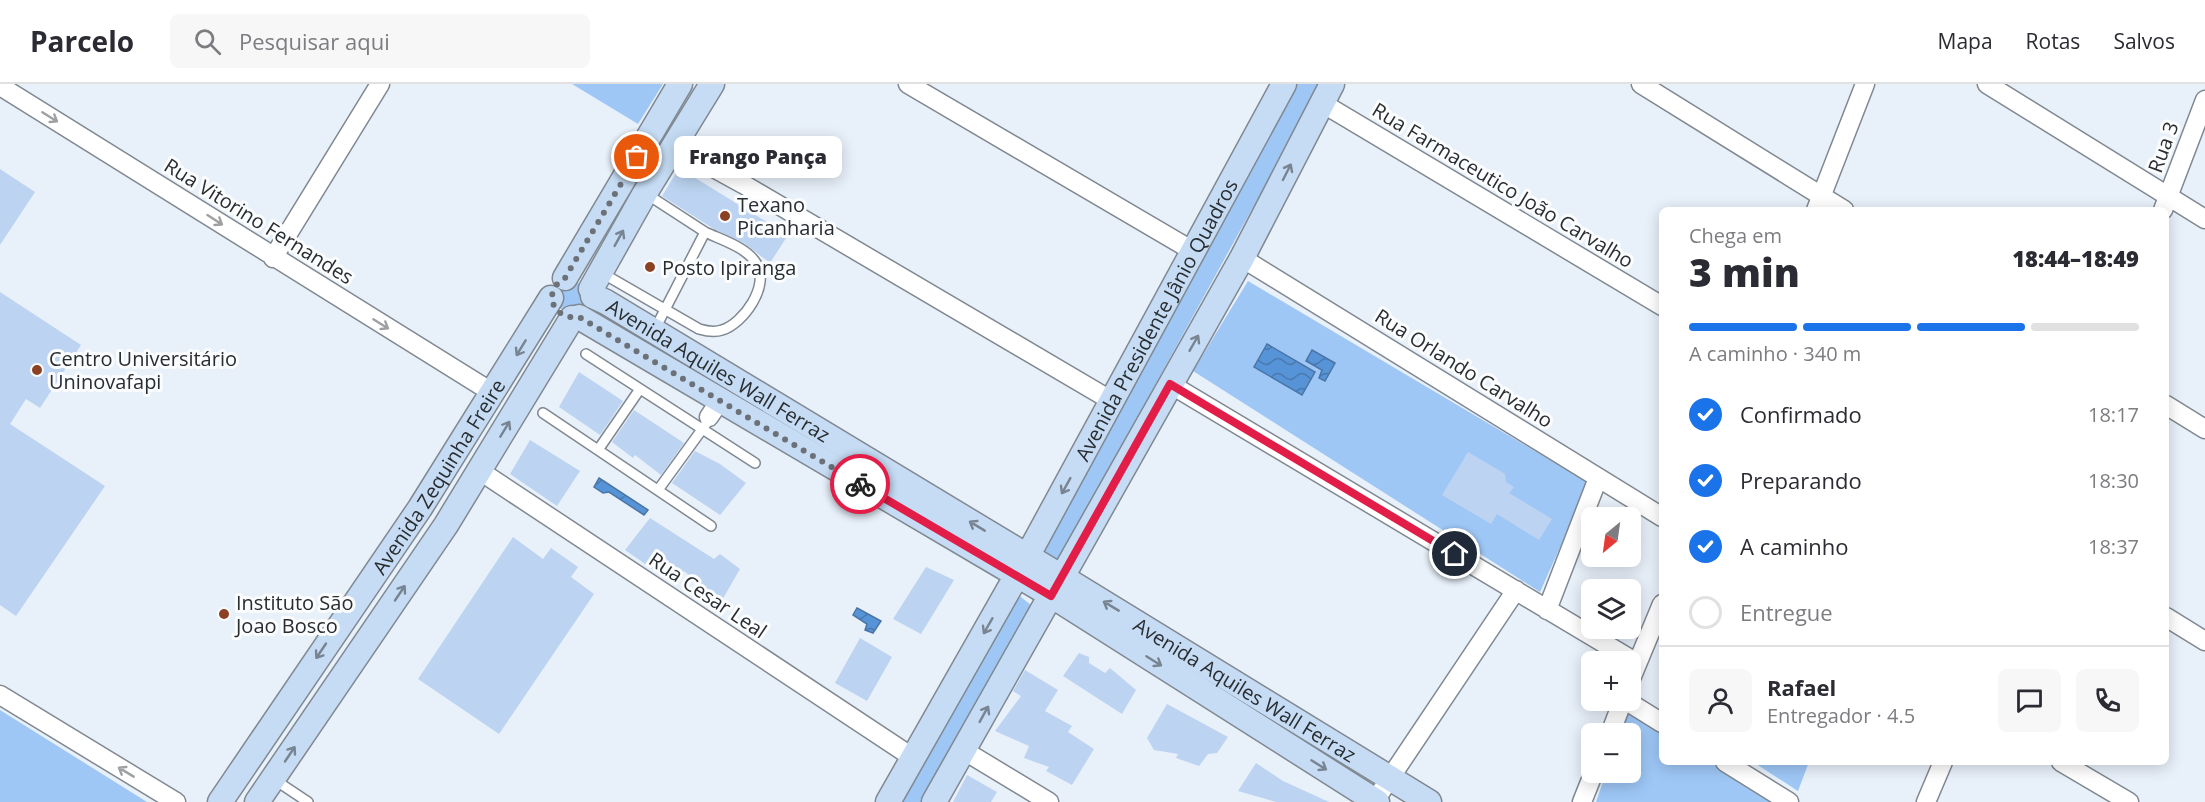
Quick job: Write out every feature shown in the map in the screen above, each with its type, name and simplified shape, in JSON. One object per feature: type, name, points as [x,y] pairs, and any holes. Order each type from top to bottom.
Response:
[{"type":"main road","points":[[680,84],[565,278],[555,286],[551,298],[560,314],[575,318],[590,309],[595,286],[645,193],[712,84]]},
{"type":"main road","name":"Avenida Presidente Jânio Quadros","points":[[888,802],[1022,565],[1284,84]]},
{"type":"main road","name":"Avenida Presidente Jânio Quadros","points":[[934,802],[1242,258],[1327,93]]},
{"type":"main road","points":[[565,278],[583,280],[595,286]]},
{"type":"main road","name":"Avenida Aquiles Wall Ferraz","points":[[595,286],[659,321],[1022,565]]},
{"type":"main road","name":"Avenida Zequinha Freire","points":[[220,802],[420,508],[551,298]]},
{"type":"main road","name":"Avenida Aquiles Wall Ferraz","points":[[575,318],[710,416],[1022,565]]},
{"type":"main road","name":"Avenida Zequinha Freire","points":[[257,802],[446,525],[575,318]]},
{"type":"main road","points":[[1022,565],[1056,586]]},
{"type":"main road","name":"Avenida Aquiles Wall Ferraz","points":[[1056,586],[1429,802]]},
{"type":"main road","name":"Avenida Aquiles Wall Ferraz","points":[[1056,586],[1375,802]]},
{"type":"street","points":[[273,258],[380,84]]},
{"type":"street","points":[[908,84],[1193,251]]},
{"type":"street","points":[[1641,84],[1819,203],[1834,207]]},
{"type":"street","points":[[1819,203],[1865,84]]},
{"type":"street","points":[[1987,84],[2166,204],[2205,219]]},
{"type":"street","name":"Rua Vitorino Fernandes","points":[[1,89],[493,393]]},
{"type":"street","name":"Rua Farmaceutico João Carvalho","points":[[1327,93],[1659,304]]},
{"type":"street","name":"Rua 3","points":[[2166,204],[2205,100]]},
{"type":"street","points":[[674,146],[753,189],[1112,401]]},
{"type":"street","name":"Rua Orlando Carvalho","points":[[1242,258],[1659,515]]},
{"type":"street","points":[[1170,384],[1617,651]]},
{"type":"street","points":[[2169,407],[2205,429]]},
{"type":"street","name":"Rua Cesar Leal","points":[[480,471],[912,757]]},
{"type":"street","points":[[1547,610],[1598,478]]},
{"type":"street","points":[[1375,802],[1516,590]]},
{"type":"street","points":[[1641,653],[1659,610]]},
{"type":"street","points":[[2169,619],[2205,641]]},
{"type":"street","points":[[0,695],[176,802]]},
{"type":"street","points":[[1641,710],[1659,721]]},
{"type":"street","points":[[963,750],[1049,802]]},
{"type":"street","points":[[1730,765],[1789,802]]},
{"type":"street","points":[[1926,802],[1942,765]]},
{"type":"street","points":[[2066,765],[2129,802]]},
{"type":"street","points":[[1582,802],[1590,783]]},
{"type":"lane","points":[[645,193],[705,232],[745,252],[757,264],[761,276],[752,302],[741,319],[723,330],[709,332],[659,321],[705,232]]},
{"type":"lane","points":[[586,354],[640,389],[710,416],[755,463]]},
{"type":"lane","points":[[598,450],[640,389]]},
{"type":"lane","points":[[543,413],[711,526]]},
{"type":"lane","points":[[658,490],[710,416]]},
{"type":"lane","points":[[273,779],[308,802]]},
{"type":"shaded area","points":[[572,84],[663,84],[638,124]]},
{"type":"shaded area","points":[[1292,84],[1321,84],[1058,561],[1037,551]]},
{"type":"shaded area","points":[[1248,281],[1589,483],[1540,592],[1193,371]]},
{"type":"shaded area","points":[[576,282],[580,284],[587,305],[584,309],[566,313],[559,307],[557,293],[562,285]]},
{"type":"shaded area","points":[[1017,594],[1035,608],[925,802],[896,802]]},
{"type":"shaded area","points":[[0,710],[147,802],[0,802]]},
{"type":"shaded area","points":[[1630,711],[1659,729],[1659,765],[1717,765],[1776,802],[1596,802],[1603,783],[1641,783],[1641,723],[1623,723]]},
{"type":"shaded area","points":[[1758,765],[1808,765],[1798,791]]},
{"type":"water","points":[[1267,344],[1315,372],[1302,395],[1254,367]]},
{"type":"water","points":[[1312,350],[1335,363],[1325,381],[1319,378],[1322,370],[1306,361]]},
{"type":"water","points":[[599,478],[648,510],[644,515],[609,492],[603,493],[594,487]]},
{"type":"water","points":[[857,608],[881,621],[873,633],[865,630],[867,624],[853,615]]},
{"type":"building","name":"Texano Picanharia","points":[[679,168],[788,235],[770,263],[744,243],[714,229],[662,196]]},
{"type":"building","points":[[0,169],[35,192],[0,245]]},
{"type":"building","points":[[0,292],[81,345],[40,408],[26,399],[10,424],[105,486],[16,616],[0,605]]},
{"type":"building","points":[[579,372],[623,401],[600,435],[559,407]]},
{"type":"building","points":[[634,410],[684,443],[661,475],[635,455],[633,458],[612,442]]},
{"type":"building","points":[[530,440],[580,471],[557,506],[510,474]]},
{"type":"building","points":[[695,451],[720,464],[746,483],[720,515],[672,483]]},
{"type":"building","points":[[1468,452],[1505,474],[1506,482],[1514,487],[1509,493],[1552,519],[1539,540],[1497,514],[1491,524],[1442,495]]},
{"type":"building","points":[[650,518],[714,559],[720,554],[740,569],[721,602],[684,571],[674,584],[625,550]]},
{"type":"building","points":[[513,537],[543,559],[551,548],[578,567],[571,577],[594,594],[499,734],[418,679]]},
{"type":"building","points":[[926,567],[954,580],[921,634],[893,619]]},
{"type":"building","points":[[860,638],[892,657],[867,701],[835,683]]},
{"type":"building","points":[[1079,653],[1089,657],[1089,663],[1105,673],[1110,668],[1136,690],[1122,714],[1063,676]]},
{"type":"building","points":[[1025,670],[1058,690],[1045,711],[1072,726],[1068,732],[1094,749],[1072,785],[1046,771],[1049,767],[1024,758],[1029,746],[995,731],[1021,696],[1013,691]]},
{"type":"building","points":[[1167,704],[1228,737],[1217,753],[1208,754],[1199,766],[1176,758],[1178,754],[1154,750],[1147,738]]},
{"type":"building","points":[[1256,763],[1283,781],[1329,802],[1276,802],[1238,791]]},
{"type":"building","points":[[967,775],[997,792],[991,802],[953,802]]},
{"type":"way so far","points":[[637,157],[565,278],[559,281],[552,291],[551,298],[555,310],[566,317],[579,317],[587,324],[860,484]]},
{"type":"place","name":"Frango Pança","points":[[637,157]]},
{"type":"place","name":"Texano Picanharia","points":[[725,216]]},
{"type":"place","name":"Posto Ipiranga","points":[[650,267]]},
{"type":"place","name":"Centro Universitário Uninovafapi","points":[[37,370]]},
{"type":"place","name":"Instituto São Joao Bosco","points":[[224,614]]},
{"type":"route","points":[[860,484],[1051,596],[1170,384],[1455,554]]}]
